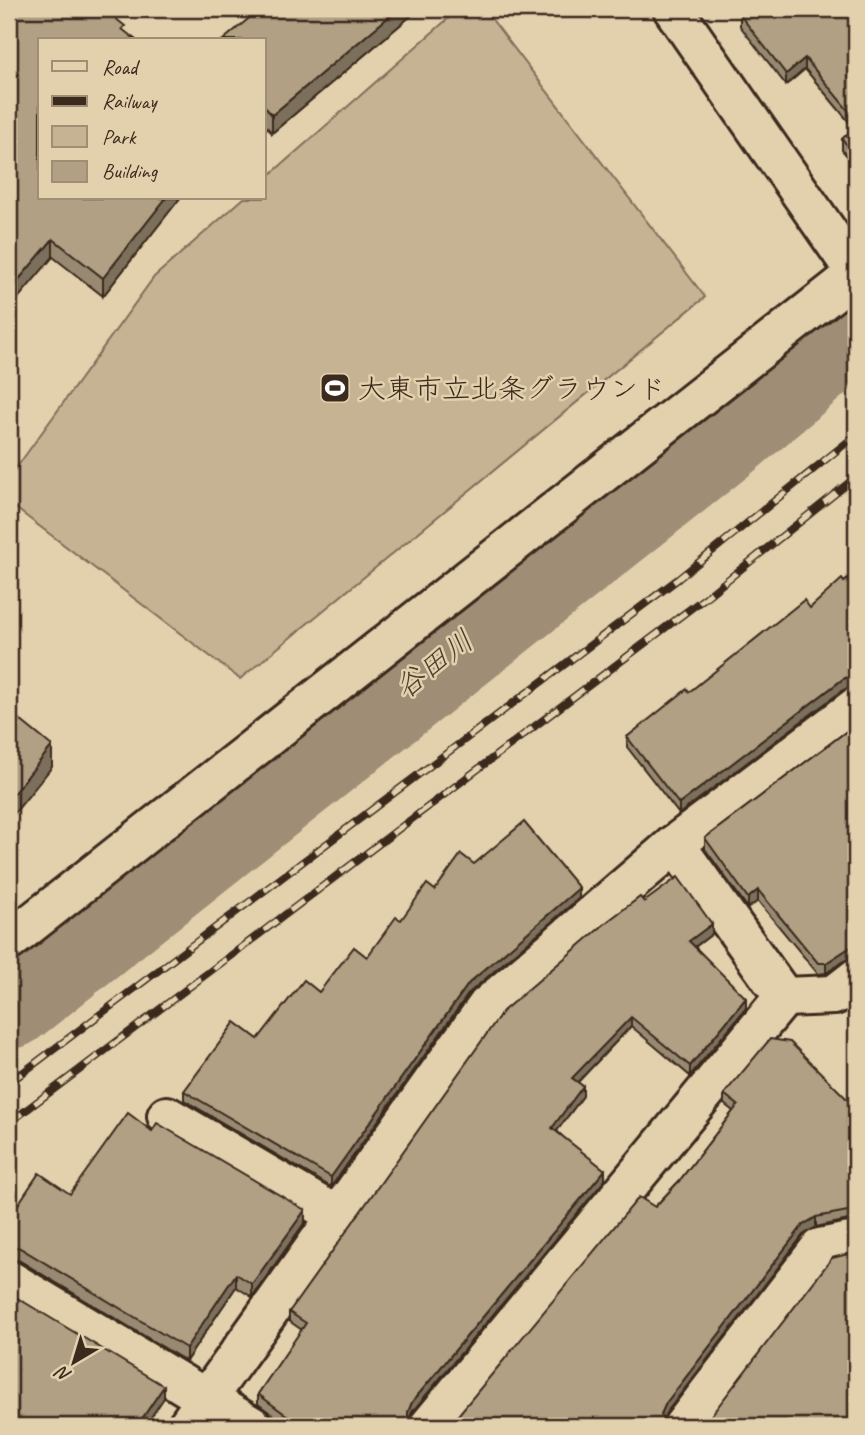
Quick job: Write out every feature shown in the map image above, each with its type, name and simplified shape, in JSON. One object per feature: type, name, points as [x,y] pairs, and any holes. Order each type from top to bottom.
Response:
[{"type":"street","points":[[9,941],[856,274],[675,9]]},
{"type":"street","points":[[197,1411],[487,1006],[676,844],[856,706]]},
{"type":"street","points":[[676,844],[784,997]]},
{"type":"street","points":[[429,1426],[784,997],[834,995],[856,978]]},
{"type":"street","points":[[167,1115],[336,1215]]},
{"type":"street","points":[[691,1424],[820,1248],[856,1241]]},
{"type":"street","points":[[9,1280],[197,1411],[252,1426]]},
{"type":"green space","name":"大東市立北条グラウンド","points":[[459,9],[484,9],[705,297],[240,679],[9,503],[9,478],[154,277],[242,200],[266,200],[266,178]]},
{"type":"building","points":[[9,9],[104,9],[125,26],[122,29],[133,38],[38,38],[38,200],[164,200],[103,278],[53,239],[9,291]]},
{"type":"building","points":[[260,9],[398,9],[272,115],[266,108],[266,38],[225,38]]},
{"type":"building","points":[[748,9],[856,9],[856,120],[805,58],[786,74],[740,15]]},
{"type":"building","points":[[856,126],[856,155],[842,139]]},
{"type":"building","points":[[856,573],[856,675],[843,679],[679,804],[627,737],[687,689],[689,692],[804,600],[810,608],[842,579],[844,582]]},
{"type":"building","points":[[9,711],[52,746],[9,799]]},
{"type":"building","points":[[856,724],[856,947],[852,946],[826,963],[818,963],[758,890],[748,898],[705,838]]},
{"type":"building","points":[[524,822],[579,888],[469,983],[331,1177],[184,1091],[235,1022],[258,1039],[304,980],[319,992],[354,947],[367,957],[396,917],[401,920],[427,884],[435,890],[461,854],[474,864]]},
{"type":"building","points":[[678,877],[712,924],[689,941],[746,998],[690,1066],[631,1017],[572,1078],[583,1086],[552,1128],[605,1170],[412,1402],[408,1412],[410,1426],[328,1426],[323,1423],[321,1426],[301,1426],[258,1394],[306,1323],[289,1312],[503,1011],[608,921],[640,897],[644,902]]},
{"type":"building","points":[[770,1039],[790,1042],[856,1108],[856,1210],[816,1217],[803,1225],[666,1403],[661,1414],[664,1426],[449,1426],[639,1197],[655,1207],[680,1180],[738,1105],[724,1094]]},
{"type":"building","points":[[128,1113],[152,1131],[157,1123],[305,1210],[252,1284],[236,1274],[186,1348],[20,1248],[9,1245],[9,1218],[39,1173],[70,1194]]},
{"type":"building","points":[[856,1252],[856,1426],[703,1426],[832,1258]]},
{"type":"building","points":[[9,1293],[164,1386],[137,1426],[9,1426]]},
{"type":"waterway","name":"谷田川","points":[[9,1001],[728,431],[856,322]]},
{"type":"railway","points":[[9,1083],[678,579],[856,435]]},
{"type":"railway","points":[[9,1123],[706,597],[856,477]]},
{"type":"place","name":"大東市立北条グラウンド","points":[[335,388]]}]
